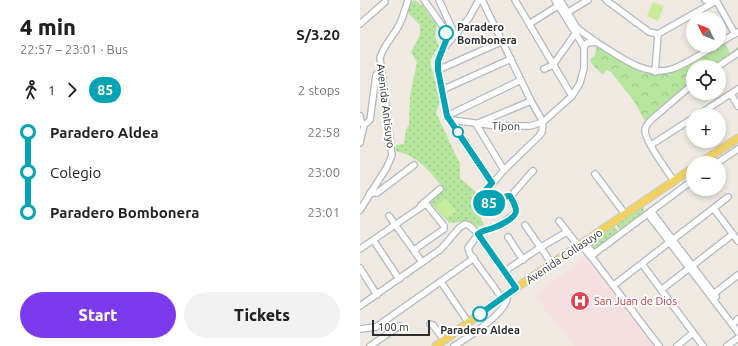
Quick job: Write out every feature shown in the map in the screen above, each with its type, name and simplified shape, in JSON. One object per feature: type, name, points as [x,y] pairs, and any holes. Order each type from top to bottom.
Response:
[{"type":"main road","points":[[711,156],[738,138]]},
{"type":"main road","name":"Avenida Collasuyo","points":[[436,346],[516,288],[686,173]]},
{"type":"street","name":"Avenida Antisuyo","points":[[360,210],[387,168],[392,155],[380,63],[381,53],[398,28],[404,16],[408,0]]},
{"type":"street","points":[[424,0],[446,31],[447,38],[438,61],[438,70],[449,118],[492,183]]},
{"type":"street","points":[[439,0],[455,35]]},
{"type":"street","points":[[442,50],[469,18],[480,0]]},
{"type":"street","points":[[480,0],[543,122],[542,132],[539,136],[492,183],[481,199],[488,204],[493,203],[504,196],[510,196],[533,171]]},
{"type":"street","points":[[515,0],[572,96]]},
{"type":"street","points":[[555,0],[560,3],[575,34],[584,47]]},
{"type":"street","points":[[565,14],[588,0]]},
{"type":"street","points":[[606,0],[649,32],[658,34],[716,0]]},
{"type":"street","points":[[705,0],[716,0]]},
{"type":"street","points":[[716,0],[737,33],[726,39]]},
{"type":"street","points":[[360,24],[385,2]]},
{"type":"street","points":[[529,24],[560,3]]},
{"type":"street","points":[[565,14],[581,32],[596,42],[641,68],[654,72],[672,69],[703,52]]},
{"type":"street","points":[[544,69],[552,64],[575,34]]},
{"type":"street","points":[[654,72],[658,34]]},
{"type":"street","points":[[438,70],[502,41]]},
{"type":"street","points":[[543,122],[572,96],[580,83],[584,68],[584,47],[587,43],[596,42]]},
{"type":"street","points":[[726,61],[738,53]]},
{"type":"street","points":[[442,90],[511,59]]},
{"type":"street","points":[[360,143],[364,125],[370,120],[376,78],[378,73],[381,72]]},
{"type":"street","points":[[449,118],[522,80]]},
{"type":"street","points":[[709,108],[738,89]]},
{"type":"street","points":[[674,181],[651,145],[645,132],[646,126],[651,120],[686,90]]},
{"type":"street","points":[[731,94],[738,106]]},
{"type":"street","points":[[504,170],[476,124],[531,100]]},
{"type":"street","points":[[360,116],[361,122],[364,125]]},
{"type":"street","name":"Tipon","points":[[449,118],[476,124],[498,126],[530,126],[543,122]]},
{"type":"street","points":[[651,145],[686,122]]},
{"type":"street","points":[[726,157],[738,149]]},
{"type":"street","points":[[370,193],[377,193],[414,165]]},
{"type":"street","points":[[595,174],[625,214]]},
{"type":"street","points":[[593,255],[686,185]]},
{"type":"street","points":[[395,224],[440,189]]},
{"type":"street","points":[[454,346],[478,330],[500,312],[507,302],[508,296],[505,296],[474,258],[468,248],[482,231],[494,228],[507,222],[515,214],[515,205],[510,196]]},
{"type":"street","points":[[614,285],[728,198]]},
{"type":"street","points":[[360,249],[424,205],[429,206],[444,226],[442,231],[414,250]]},
{"type":"street","points":[[714,208],[738,241]]},
{"type":"street","points":[[650,212],[738,332]]},
{"type":"street","points":[[389,216],[422,262]]},
{"type":"street","points":[[559,220],[576,243],[582,244],[593,255],[659,346]]},
{"type":"street","points":[[360,306],[441,249],[464,224],[470,226],[478,234],[516,288]]},
{"type":"street","points":[[525,225],[552,264]]},
{"type":"street","points":[[505,271],[540,247],[567,232]]},
{"type":"street","points":[[661,290],[733,234]]},
{"type":"street","points":[[508,237],[523,260]]},
{"type":"street","points":[[376,244],[399,279]]},
{"type":"street","points":[[360,329],[376,327],[474,258]]},
{"type":"street","points":[[642,264],[704,346]]},
{"type":"street","points":[[360,268],[377,295]]},
{"type":"street","points":[[712,295],[738,275]]},
{"type":"street","points":[[441,282],[468,322]]},
{"type":"street","points":[[712,295],[737,322]]},
{"type":"street","points":[[430,324],[433,325],[444,340]]},
{"type":"street","points":[[370,346],[399,326]]},
{"type":"street","points":[[677,346],[693,333]]},
{"type":"street","points":[[727,346],[738,338]]},
{"type":"shaded area","name":"San Juan de Dios","points":[[587,256],[654,346],[574,346],[551,317],[535,295]]},
{"type":"green space","points":[[414,0],[422,5],[437,25],[435,36],[439,46],[430,61],[440,102],[436,113],[460,164],[460,178],[476,192],[477,209],[484,225],[477,227],[469,221],[449,223],[429,201],[444,189],[429,171],[411,156],[396,151],[396,145],[404,144],[406,129],[409,125],[410,96],[417,62],[411,52],[420,35],[420,25],[408,13],[410,4]]},
{"type":"green space","points":[[653,2],[664,6],[658,21],[647,16]]},
{"type":"green space","points":[[597,45],[643,73],[660,74],[672,72],[686,64],[686,88],[645,121],[634,101],[611,72],[606,70],[603,75],[590,60],[595,55]]},
{"type":"green space","points":[[726,45],[730,53],[738,47],[738,49],[723,60],[692,60],[706,52],[726,52]]},
{"type":"green space","points":[[446,198],[456,211],[447,219],[436,206]]},
{"type":"green space","points":[[643,206],[643,213],[620,230],[616,224]]},
{"type":"green space","points":[[614,226],[619,232],[595,250],[590,243]]},
{"type":"bus line","name":"85","points":[[446,33],[447,38],[438,61],[438,75],[447,116],[492,183],[481,199],[488,204],[493,203],[504,196],[510,196],[515,205],[516,211],[507,222],[494,228],[482,231],[478,234],[516,288],[480,314]]},
{"type":"place","name":"Paradero Bombonera","points":[[446,33]]},
{"type":"place","name":"San Juan de Dios","points":[[580,301]]},
{"type":"place","name":"Paradero Aldea","points":[[480,314]]}]
